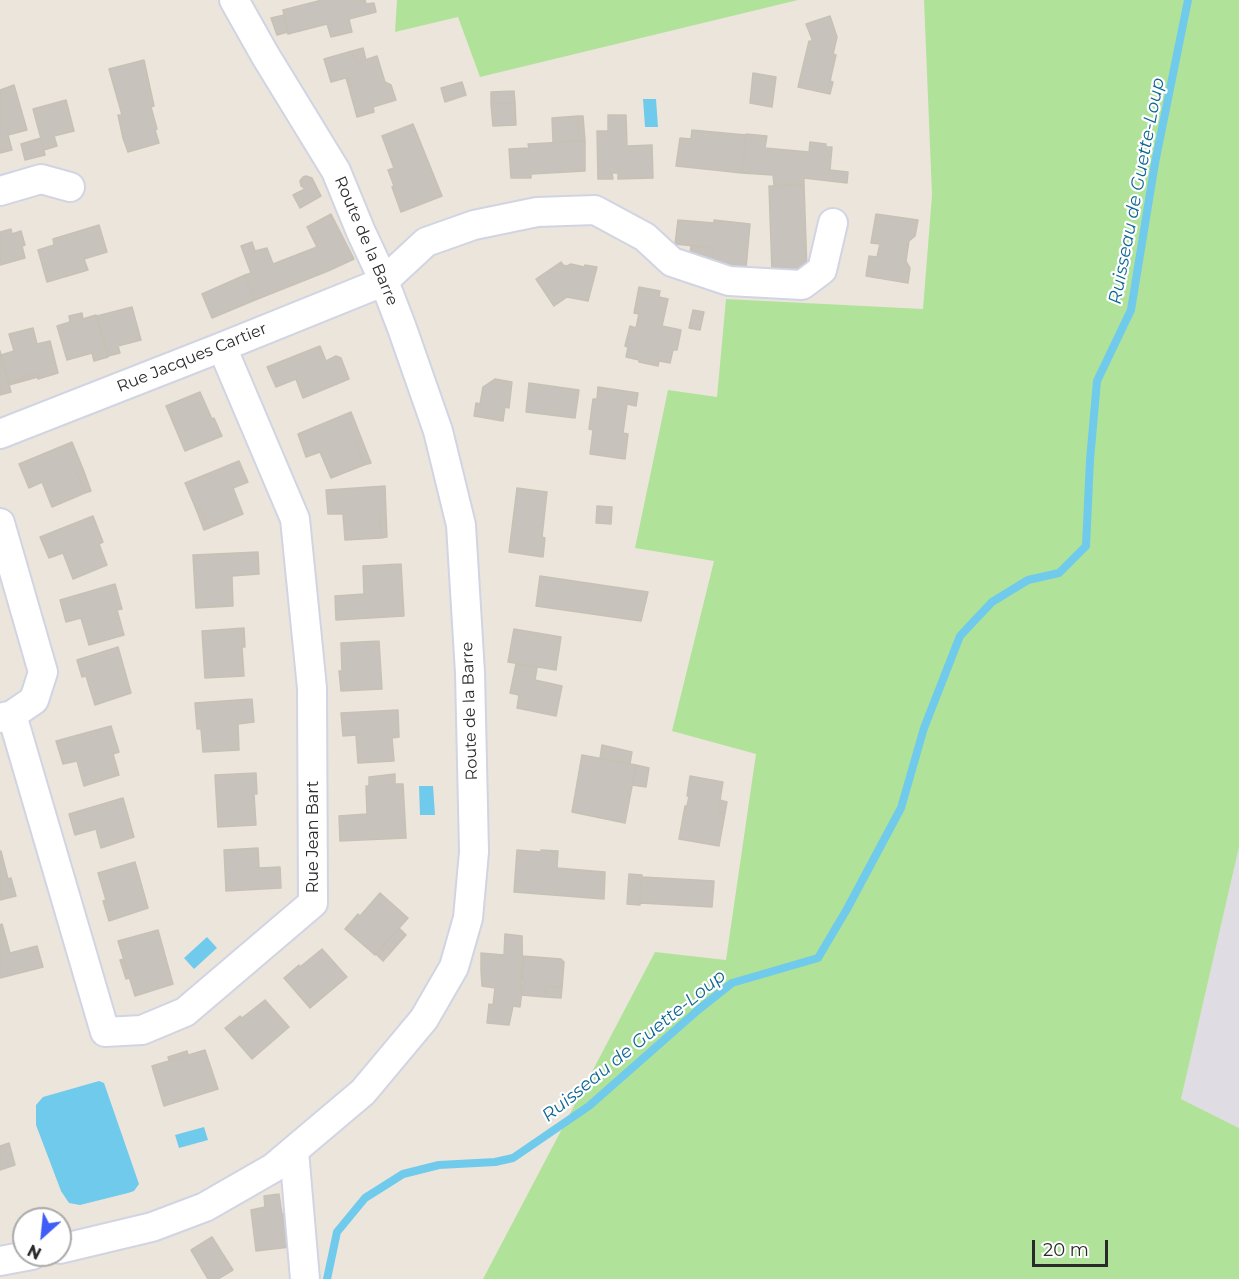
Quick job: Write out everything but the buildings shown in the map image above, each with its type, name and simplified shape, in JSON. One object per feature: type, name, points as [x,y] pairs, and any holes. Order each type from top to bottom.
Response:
[{"type":"street","name":"Route de la Barre","points":[[72,1246],[152,1227],[206,1207],[273,1168],[294,1151],[363,1092],[424,1019],[454,967],[468,918],[474,852],[470,673],[461,525],[438,430],[384,281],[336,171],[234,0]]},
{"type":"street","points":[[0,191],[41,179],[70,187]]},
{"type":"street","points":[[384,281],[426,242],[474,225],[537,212],[595,210],[645,237],[672,262],[729,281],[802,285],[822,270],[833,224]]},
{"type":"street","name":"Rue Jacques Cartier","points":[[0,434],[384,281]]},
{"type":"street","name":"Rue Jean Bart","points":[[6,716],[105,1032],[142,1030],[185,1012],[313,903],[312,688],[295,519],[222,347]]},
{"type":"street","points":[[0,523],[43,672],[34,700],[6,716]]},
{"type":"street","points":[[294,1151],[304,1279]]},
{"type":"shaded area","points":[[1239,847],[1239,1128],[1181,1099]]},
{"type":"green space","points":[[397,0],[798,0],[480,77],[458,17],[395,32]]},
{"type":"green space","points":[[924,0],[1239,0],[1239,847],[1181,1099],[1239,1128],[1239,1279],[483,1279],[655,952],[726,960],[756,754],[672,731],[714,561],[635,548],[668,390],[717,397],[726,299],[923,309],[932,195]]},
{"type":"water","points":[[643,99],[656,99],[658,127],[645,127]]},
{"type":"water","points":[[419,786],[433,786],[435,815],[420,815]]},
{"type":"water","points":[[207,937],[217,948],[194,969],[184,958]]},
{"type":"water","points":[[99,1081],[104,1083],[139,1184],[134,1191],[128,1193],[80,1205],[69,1203],[61,1191],[36,1125],[36,1105],[43,1097]]},
{"type":"water","points":[[204,1127],[208,1140],[179,1148],[175,1135]]},
{"type":"waterway","name":"Ruisseau de Guette-Loup","points":[[327,1279],[337,1232],[365,1198],[403,1174],[439,1165],[495,1162],[513,1158],[589,1106],[732,983],[818,958],[901,808],[924,728],[960,636],[992,602],[1028,580],[1059,573],[1086,546],[1097,381],[1131,310],[1155,163],[1188,0]]}]
